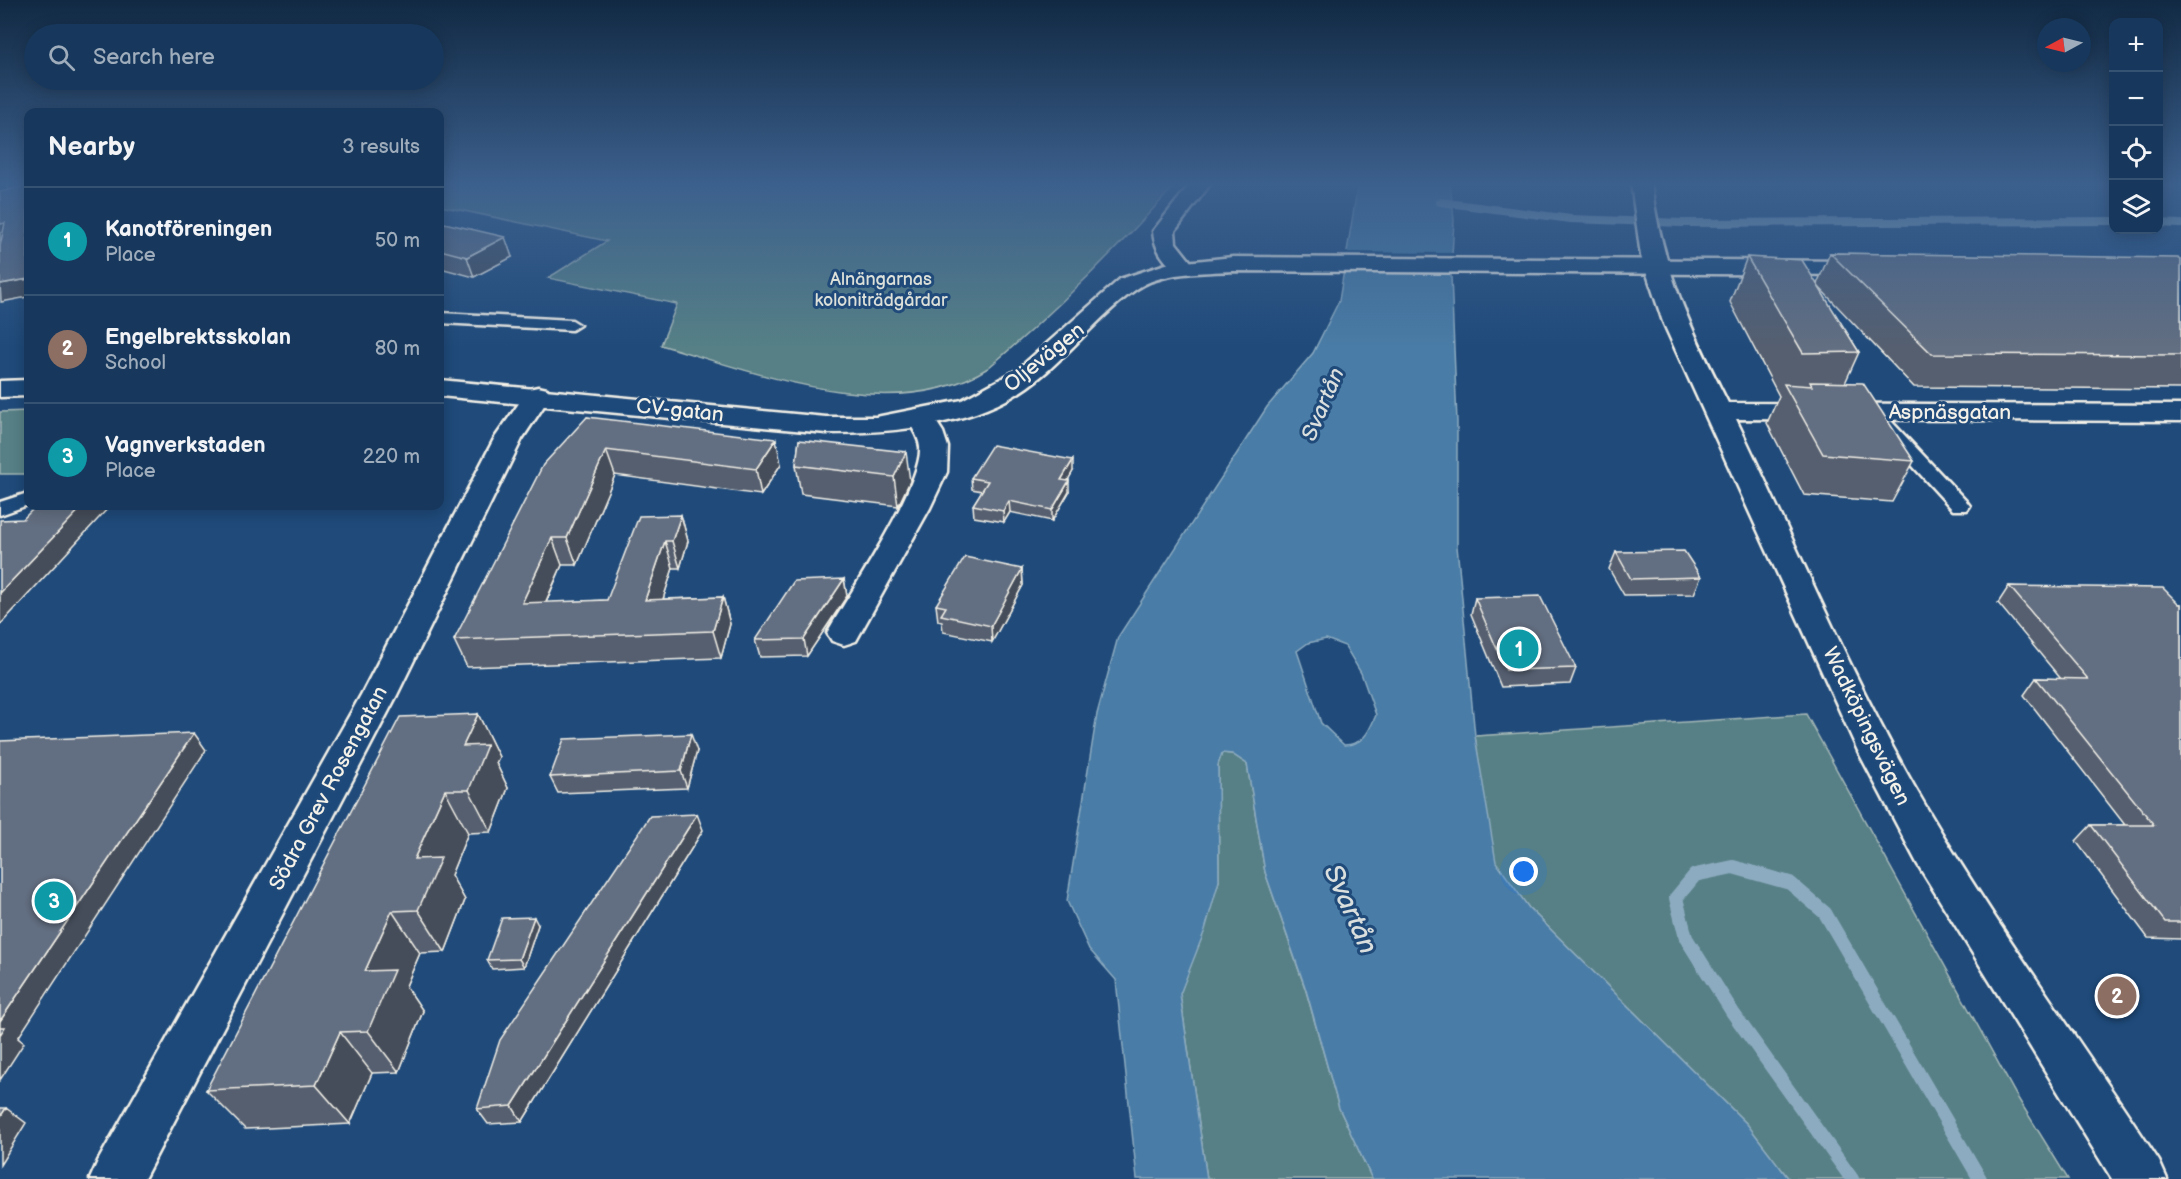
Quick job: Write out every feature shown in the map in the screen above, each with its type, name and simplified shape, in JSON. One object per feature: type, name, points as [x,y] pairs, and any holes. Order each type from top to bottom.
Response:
[{"type":"street","points":[[1165,238],[1166,244],[1184,267]]},
{"type":"street","name":"Oljevägen","points":[[920,418],[971,406],[999,393],[1026,376],[1128,284],[1146,276],[1184,267],[1287,264],[1491,266],[1648,238]]},
{"type":"street","name":"Oljevägen","points":[[1648,238],[1889,268]]},
{"type":"street","name":"Wadköpingsvägen","points":[[1648,238],[1666,302],[1809,610],[1898,793],[1940,866],[2141,1179]]},
{"type":"street","points":[[0,389],[24,388]]},
{"type":"street","name":"CV-gatan","points":[[444,388],[538,395],[826,425],[876,425],[920,418]]},
{"type":"street","name":"Södra Grev Rosengatan","points":[[116,1179],[383,686],[508,439],[538,395]]},
{"type":"street","name":"Aspnäsgatan","points":[[1718,411],[2181,413]]},
{"type":"street","points":[[844,633],[915,508],[932,472],[934,447],[929,432],[920,418]]},
{"type":"lane","points":[[444,318],[572,325]]},
{"type":"lane","points":[[1873,412],[1960,506]]},
{"type":"lane","points":[[0,509],[24,500]]},
{"type":"green space","name":"Alnängarnas koloniträdgårdar","points":[[593,238],[1126,238],[1086,279],[988,368],[951,385],[911,393],[869,394],[826,389],[782,380],[661,345],[677,304],[548,278],[607,241]]},
{"type":"green space","points":[[24,411],[24,474],[0,474],[0,412]]},
{"type":"green space","points":[[1806,714],[2016,1095],[2068,1179],[1789,1179],[1747,1124],[1529,908],[1493,861],[1475,736]]},
{"type":"green space","points":[[1222,753],[1232,754],[1247,764],[1265,872],[1306,991],[1339,1108],[1372,1179],[1207,1179],[1180,994],[1219,881],[1218,764]]},
{"type":"water","name":"Svartån","points":[[1349,238],[1453,238],[1451,275],[1457,422],[1457,546],[1475,736],[1496,862],[1529,908],[1747,1124],[1789,1179],[1372,1179],[1339,1108],[1306,990],[1265,872],[1247,764],[1232,754],[1222,753],[1218,765],[1219,881],[1205,930],[1180,994],[1207,1179],[1137,1179],[1116,980],[1089,949],[1067,901],[1097,714],[1118,637],[1267,407],[1313,353],[1339,301]],"holes":[[[1326,639],[1345,646],[1361,673],[1376,715],[1368,732],[1361,740],[1344,745],[1321,723],[1297,651],[1308,643]]]},
{"type":"pier","points":[[1344,252],[1455,253],[1454,273],[1341,272]]},
{"type":"building","points":[[2,238],[24,238],[24,280],[0,284]]},
{"type":"building","points":[[444,238],[503,238],[467,257],[444,251]]},
{"type":"building","points":[[1830,253],[2178,258],[2181,260],[2181,355],[1932,354]]},
{"type":"building","points":[[1747,257],[1802,260],[1859,352],[1803,353]]},
{"type":"building","points":[[1810,382],[1863,383],[1914,461],[1823,454],[1784,384],[1812,386]]},
{"type":"building","points":[[587,417],[776,439],[756,469],[606,450],[567,538],[552,538],[522,603],[607,600],[639,516],[681,515],[672,541],[665,541],[645,600],[723,597],[713,631],[454,640],[543,465]]},
{"type":"building","points":[[799,440],[906,452],[894,477],[796,465]]},
{"type":"building","points":[[992,445],[1073,460],[1061,480],[1069,481],[1052,510],[1009,501],[1003,511],[973,505],[988,481],[971,478]]},
{"type":"building","points":[[32,510],[79,510],[0,593],[0,520],[23,519]]},
{"type":"building","points":[[1684,551],[1701,577],[1631,579],[1616,552]]},
{"type":"building","points":[[965,557],[1022,569],[991,626],[941,615],[946,607],[936,605]]},
{"type":"building","points":[[844,579],[804,639],[755,640],[794,581]]},
{"type":"building","points":[[2009,586],[2163,588],[2181,604],[2181,922],[2165,922],[2091,825],[2154,825],[2036,678],[2088,679]]},
{"type":"building","points":[[1540,596],[1576,668],[1506,670],[1475,598]]},
{"type":"building","points":[[478,714],[463,746],[487,745],[469,790],[445,790],[414,859],[441,858],[418,910],[392,911],[365,971],[394,970],[368,1031],[340,1032],[316,1085],[206,1090],[400,717]]},
{"type":"building","points":[[194,733],[0,1021],[0,741]]},
{"type":"building","points":[[691,734],[681,771],[550,777],[564,739]]},
{"type":"building","points":[[697,814],[512,1106],[477,1109],[500,1040],[650,816]]},
{"type":"building","points":[[534,917],[519,959],[487,960],[502,918]]},
{"type":"building","points":[[0,1108],[6,1108],[0,1117]]},
{"type":"waterway","points":[[1852,1179],[1733,1013],[1686,938],[1676,898],[1695,875],[1733,867],[1790,883],[1825,913],[1980,1179]]},
{"type":"place","name":"Kanotföreningen","points":[[1519,649]]},
{"type":"place","name":"Vagnverkstaden","points":[[54,901]]},
{"type":"place","name":"Engelbrektsskolan","points":[[2117,996]]}]
